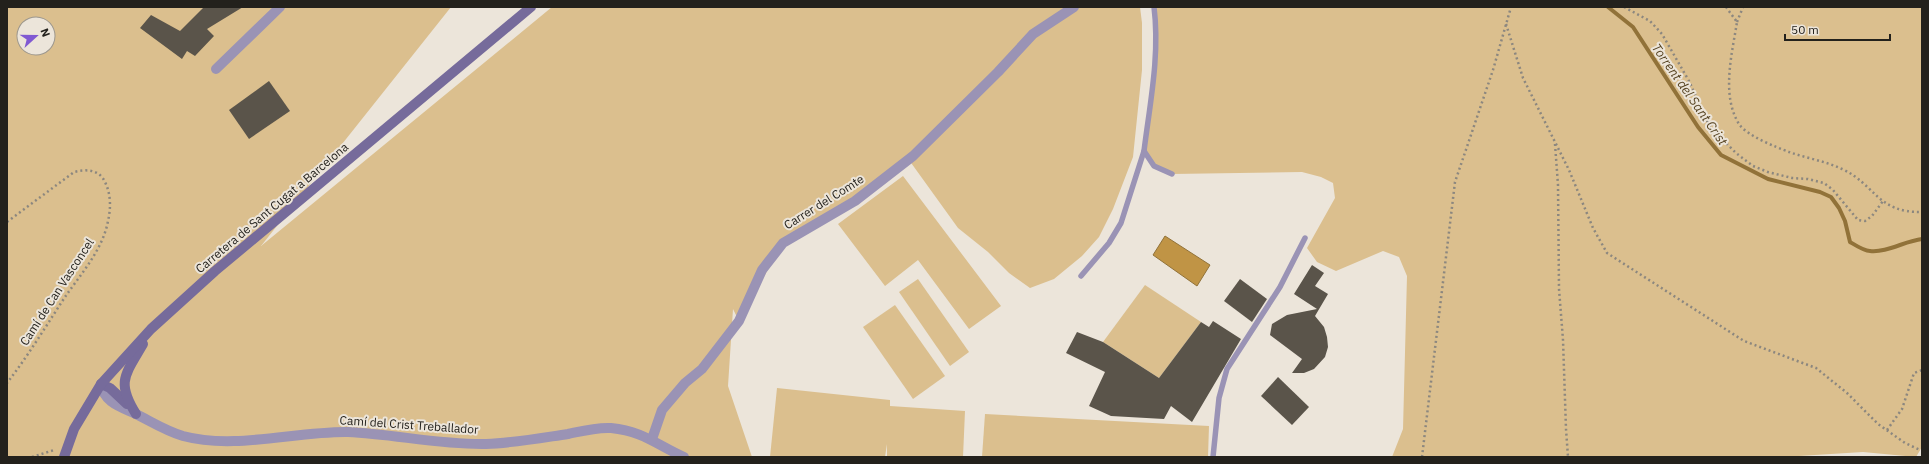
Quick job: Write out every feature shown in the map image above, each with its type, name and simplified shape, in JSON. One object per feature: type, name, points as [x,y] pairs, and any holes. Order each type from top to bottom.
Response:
[{"type":"main road","name":"Carretera de Sant Cugat a Barcelona","points":[[64,457],[74,429],[101,384],[151,329],[215,271],[531,7]]},
{"type":"main road","points":[[136,414],[127,400],[124,388],[126,376],[151,329]]},
{"type":"main road","points":[[101,384],[116,392],[136,414]]},
{"type":"street","points":[[216,70],[280,7]]},
{"type":"street","name":"Carrer del Comte","points":[[652,439],[662,410],[685,383],[702,369],[740,321],[762,270],[783,242],[855,201],[914,156],[998,72],[1033,34],[1074,7]]},
{"type":"street","points":[[101,384],[105,396],[109,401]]},
{"type":"street","points":[[88,404],[101,400],[109,401]]},
{"type":"street","name":"Camí del Crist Treballador","points":[[109,401],[162,429],[185,436],[209,439],[241,440],[342,432],[373,433],[441,442],[485,444],[520,442],[608,428],[627,430],[652,439],[672,452],[684,457]]},
{"type":"lane","points":[[1081,276],[1108,243],[1121,223],[1144,151],[1153,88],[1156,37],[1154,7]]},
{"type":"lane","points":[[1144,151],[1154,166],[1172,174]]},
{"type":"lane","points":[[1213,457],[1219,398],[1227,369],[1280,287],[1305,238]]},
{"type":"path","points":[[1422,457],[1455,182],[1493,70],[1511,7]]},
{"type":"path","points":[[1624,7],[1650,21],[1662,34],[1689,82],[1707,121],[1722,139],[1753,166],[1792,178],[1808,179],[1824,183],[1834,190],[1858,220],[1865,221],[1872,216],[1883,202]]},
{"type":"path","points":[[1726,7],[1736,22]]},
{"type":"path","points":[[1743,7],[1736,22],[1730,75],[1730,91],[1733,110],[1740,125],[1752,135],[1779,148],[1841,168],[1858,178],[1883,202],[1900,210],[1922,212]]},
{"type":"path","points":[[1506,24],[1523,78],[1569,170],[1593,228],[1607,253],[1744,341],[1816,368],[1847,393],[1878,424],[1920,450]]},
{"type":"path","points":[[1554,141],[1558,185],[1558,289],[1563,340],[1568,457]]},
{"type":"path","name":"Camí de Can Vasconcel","points":[[7,222],[74,172],[85,169],[94,171],[102,177],[109,190],[110,201],[108,222],[97,249],[7,383]]},
{"type":"path","points":[[1887,430],[1902,409],[1914,372],[1922,370]]},
{"type":"path","points":[[32,457],[68,445]]},
{"type":"shaded area","points":[[7,7],[451,7],[261,246],[552,7],[1140,7],[1142,23],[1142,70],[1133,157],[1113,209],[1099,237],[1082,256],[1054,279],[1030,288],[1009,273],[988,252],[958,228],[909,160],[855,201],[783,243],[739,321],[733,309],[728,386],[752,457],[7,457]]},
{"type":"shaded area","points":[[1154,7],[1922,7],[1922,447],[1916,457],[1863,452],[1783,457],[1392,457],[1403,429],[1407,276],[1399,257],[1383,251],[1336,271],[1317,262],[1307,248],[1335,198],[1333,183],[1321,177],[1302,172],[1172,174],[1154,166],[1144,151],[1153,88]]},
{"type":"shaded area","points":[[903,176],[1001,306],[969,329],[918,260],[885,286],[838,224]]},
{"type":"shaded area","points":[[1165,236],[1210,265],[1197,286],[1153,255]]},
{"type":"shaded area","points":[[918,279],[969,352],[950,366],[899,292]]},
{"type":"shaded area","points":[[1145,285],[1201,322],[1159,378],[1103,342]]},
{"type":"shaded area","points":[[895,305],[945,376],[913,399],[863,327]]},
{"type":"shaded area","points":[[777,388],[890,400],[890,406],[965,411],[963,457],[887,457],[887,444],[885,457],[770,457]]},
{"type":"shaded area","points":[[985,414],[1209,426],[1208,457],[982,457]]},
{"type":"building","points":[[204,7],[243,7],[207,29],[214,36],[195,56],[187,51],[182,59],[140,28],[151,15],[180,31]]},
{"type":"building","points":[[269,81],[290,111],[249,139],[229,110]]},
{"type":"building","points":[[1312,265],[1324,273],[1315,286],[1328,294],[1315,316],[1324,327],[1328,347],[1325,357],[1314,369],[1304,373],[1292,373],[1302,359],[1270,335],[1272,324],[1287,315],[1317,309],[1294,294]]},
{"type":"building","points":[[1240,279],[1267,299],[1252,322],[1224,301]]},
{"type":"building","points":[[1213,321],[1241,339],[1192,422],[1171,406],[1164,419],[1111,416],[1089,406],[1105,372],[1066,353],[1077,332],[1103,342],[1159,378],[1201,322],[1209,327]]},
{"type":"building","points":[[1278,377],[1309,407],[1292,425],[1261,396]]},
{"type":"waterway","name":"Torrent del Sant Crist","points":[[1608,7],[1633,27],[1698,127],[1721,155],[1768,179],[1820,192],[1831,197],[1839,208],[1845,221],[1850,242],[1862,249],[1868,251],[1889,249],[1922,239]]}]
